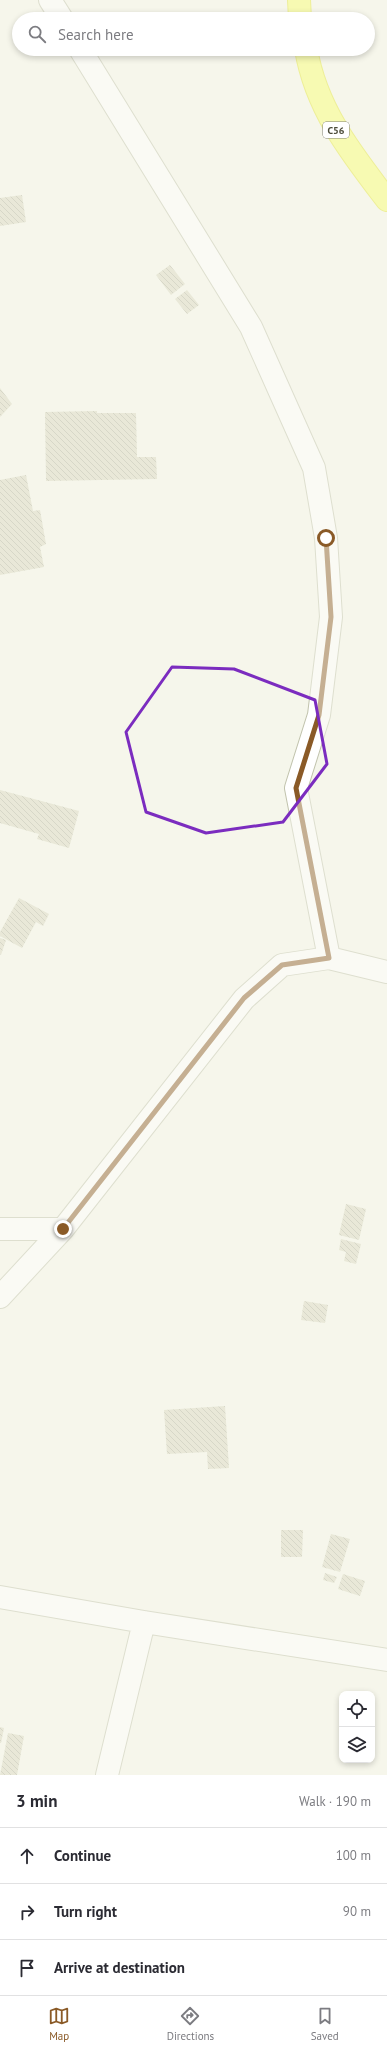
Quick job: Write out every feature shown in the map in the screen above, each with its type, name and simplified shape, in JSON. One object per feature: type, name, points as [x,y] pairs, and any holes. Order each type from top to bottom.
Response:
[{"type":"highway","points":[[299,0],[300,12]]},
{"type":"highway","name":"C56","points":[[308,56],[319,95],[334,127],[387,200]]},
{"type":"street","points":[[50,0],[58,12]]},
{"type":"street","points":[[84,56],[251,328],[314,468],[326,538],[331,617],[319,715],[296,788],[329,958]]},
{"type":"street","points":[[0,1297],[63,1229],[244,998],[282,965],[329,958],[387,972]]},
{"type":"street","points":[[0,1229],[63,1229]]},
{"type":"street","points":[[0,1597],[144,1622],[387,1660]]},
{"type":"street","points":[[108,1775],[144,1622]]},
{"type":"highlighted area","points":[[172,667],[234,669],[315,700],[327,764],[283,822],[206,833],[146,812],[126,732]]},
{"type":"building","points":[[22,195],[26,222],[0,226],[0,198]]},
{"type":"building","points":[[170,265],[185,284],[171,295],[156,275]]},
{"type":"building","points":[[187,290],[199,305],[187,314],[175,299]]},
{"type":"building","points":[[0,388],[12,404],[0,417]]},
{"type":"building","points":[[97,411],[97,413],[136,413],[137,457],[156,457],[157,479],[46,481],[45,412]]},
{"type":"building","points":[[26,475],[33,511],[40,510],[46,544],[40,547],[44,567],[0,575],[0,480]]},
{"type":"building","points":[[0,790],[79,811],[69,848],[37,839],[39,834],[0,823]]},
{"type":"building","points":[[19,898],[49,914],[43,926],[36,922],[22,948],[0,936],[0,932]]},
{"type":"building","points":[[0,938],[6,940],[1,955],[0,954]]},
{"type":"building","points":[[346,1204],[366,1209],[359,1240],[339,1235]]},
{"type":"building","points":[[341,1239],[361,1244],[356,1264],[344,1261],[346,1252],[339,1250]]},
{"type":"building","points":[[304,1301],[328,1305],[325,1323],[301,1320]]},
{"type":"building","points":[[225,1406],[229,1468],[208,1469],[207,1452],[167,1454],[164,1410]]},
{"type":"building","points":[[281,1530],[303,1530],[302,1557],[281,1557]]},
{"type":"building","points":[[331,1534],[350,1539],[340,1572],[322,1567]]},
{"type":"building","points":[[325,1573],[337,1577],[334,1583],[323,1580]]},
{"type":"building","points":[[343,1574],[365,1581],[360,1596],[338,1589]]},
{"type":"building","points":[[0,1727],[4,1728],[1,1743],[0,1743]]},
{"type":"building","points":[[8,1733],[24,1736],[17,1775],[0,1775]]},
{"type":"route","points":[[63,1229],[244,998],[282,965],[329,958],[296,788],[319,715],[331,617],[326,538]]}]
